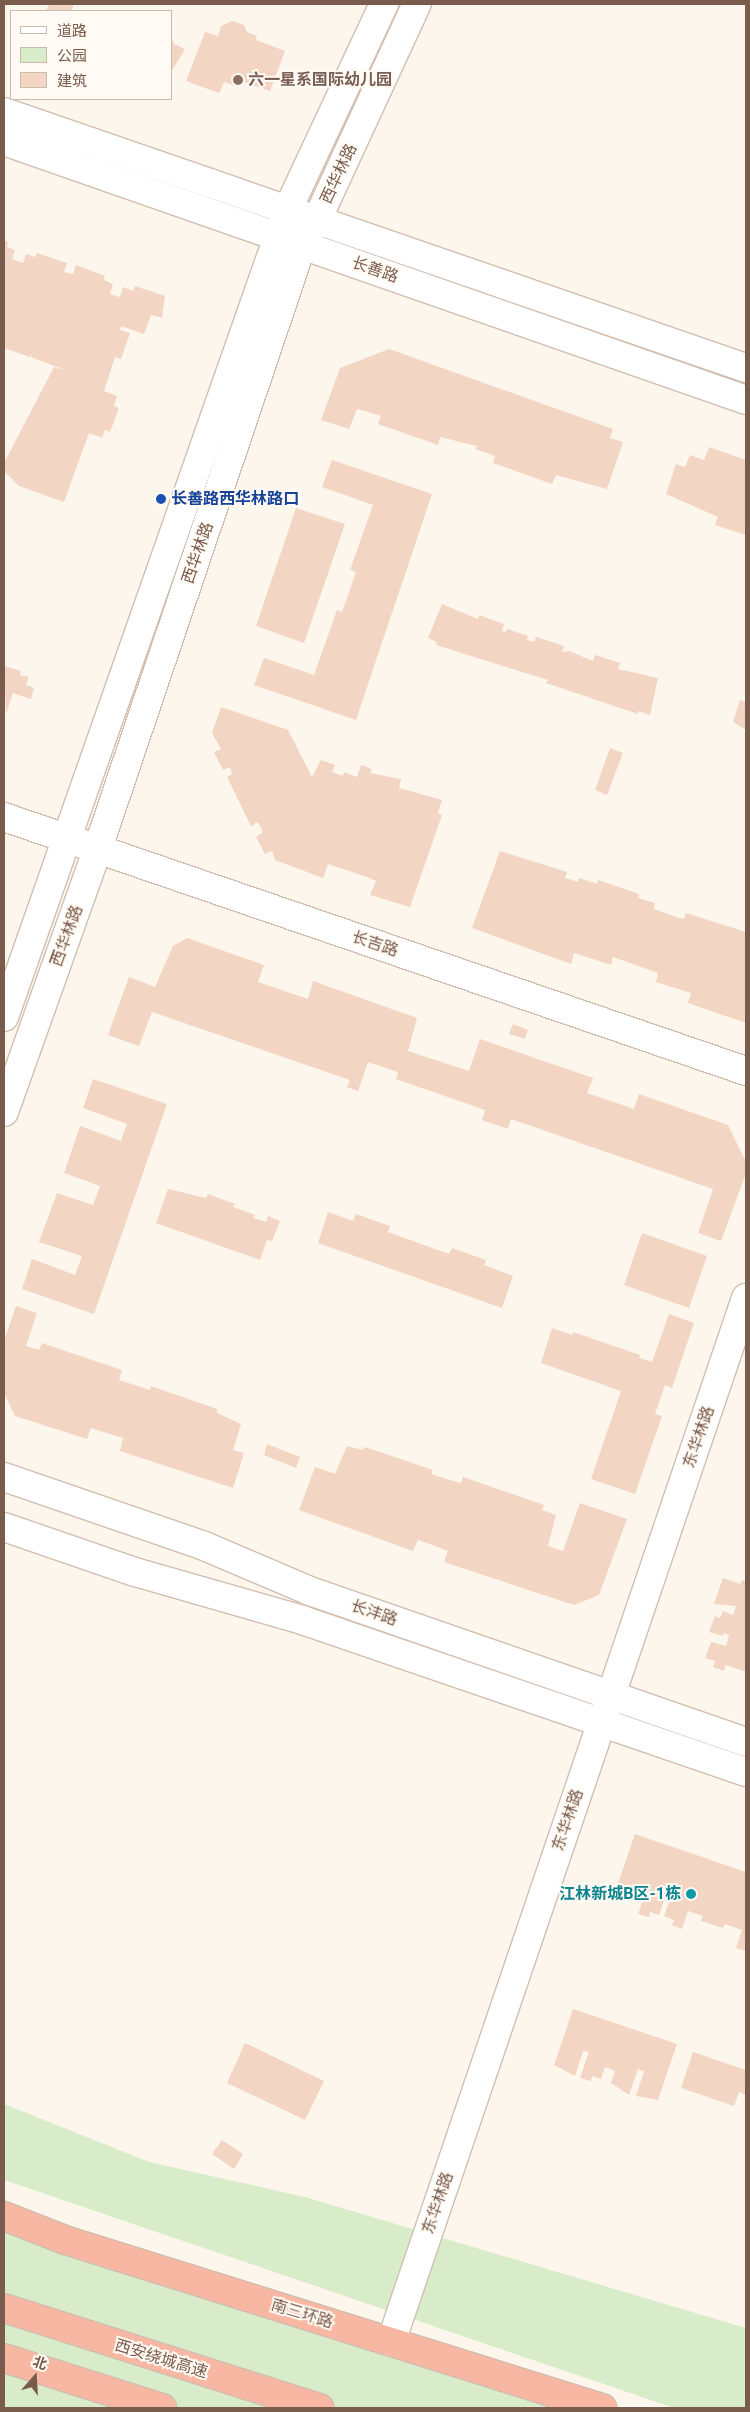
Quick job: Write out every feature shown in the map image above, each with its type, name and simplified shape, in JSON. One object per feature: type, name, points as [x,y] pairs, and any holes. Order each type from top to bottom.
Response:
[{"type":"highway","name":"南三环路","points":[[4,2216],[65,2240],[602,2408]]},
{"type":"highway","name":"西安绕城高速","points":[[4,2308],[320,2408]]},
{"type":"highway","points":[[4,2358],[162,2408]]},
{"type":"street","name":"西华林路","points":[[4,1112],[98,848],[290,241],[287,211],[384,4]]},
{"type":"street","name":"西华林路","points":[[4,1017],[65,838],[290,241],[317,220],[417,4]]},
{"type":"street","name":"长善路","points":[[4,112],[746,368]]},
{"type":"street","name":"长善路","points":[[4,141],[746,400]]},
{"type":"street","name":"长吉路","points":[[4,817],[746,1071]]},
{"type":"street","name":"东华林路","points":[[391,2342],[746,1298]]},
{"type":"street","name":"长沣路","points":[[4,1477],[202,1545],[310,1591],[746,1742]]},
{"type":"street","name":"长沣路","points":[[4,1527],[135,1572],[302,1620],[746,1772]]},
{"type":"green space","points":[[4,2104],[149,2162],[305,2197],[746,2328],[746,2408],[674,2408],[4,2180]]},
{"type":"green space","points":[[4,2226],[564,2408],[4,2408]]},
{"type":"building","points":[[49,4],[73,4],[72,10],[46,10]]},
{"type":"building","points":[[232,21],[244,25],[247,32],[257,36],[256,40],[285,51],[270,91],[238,80],[236,86],[224,82],[219,93],[186,81],[205,32],[218,36],[221,26]]},
{"type":"building","points":[[172,39],[174,44],[185,49],[172,70]]},
{"type":"building","points":[[4,240],[8,242],[7,247],[15,250],[12,259],[23,263],[26,254],[35,257],[37,253],[67,263],[64,272],[73,274],[76,265],[105,276],[104,280],[113,284],[110,294],[120,297],[123,287],[133,291],[135,286],[165,296],[162,318],[151,315],[144,334],[121,326],[120,330],[130,333],[121,359],[115,357],[104,391],[117,396],[114,406],[119,408],[110,432],[105,430],[102,438],[89,433],[64,502],[19,486],[4,471],[4,463],[54,367],[68,371],[31,357],[34,349],[30,357],[4,348]]},
{"type":"building","points":[[389,349],[613,429],[610,438],[623,442],[607,489],[556,475],[552,484],[493,463],[495,456],[475,449],[477,446],[440,437],[438,445],[378,424],[381,416],[357,409],[349,429],[321,420],[340,368]]},
{"type":"building","points":[[709,447],[746,460],[746,535],[715,525],[718,517],[666,494],[676,464],[685,467],[690,455],[704,460]]},
{"type":"building","points":[[332,460],[432,494],[356,720],[254,685],[264,658],[314,675],[337,610],[342,612],[356,572],[350,570],[373,505],[322,487]]},
{"type":"building","points":[[296,508],[345,524],[304,643],[256,626]]},
{"type":"building","points":[[442,604],[478,619],[479,615],[504,624],[502,631],[506,632],[507,629],[528,636],[527,640],[534,642],[536,637],[564,646],[562,652],[569,651],[593,661],[595,655],[620,663],[618,669],[658,678],[650,715],[638,711],[638,714],[546,683],[548,680],[436,645],[437,642],[428,638]]},
{"type":"building","points":[[4,666],[21,671],[20,675],[29,677],[26,685],[34,688],[31,699],[13,693],[6,714]]},
{"type":"building","points":[[740,700],[746,702],[746,730],[733,722]]},
{"type":"building","points":[[221,707],[288,730],[312,777],[321,760],[335,765],[332,772],[343,776],[344,772],[357,777],[361,765],[372,769],[370,773],[401,779],[399,788],[442,800],[438,813],[442,815],[410,907],[370,895],[376,881],[367,877],[328,864],[323,878],[275,860],[272,851],[265,854],[256,837],[263,832],[258,822],[251,826],[227,777],[232,774],[230,767],[223,770],[214,752],[221,749],[212,733]]},
{"type":"building","points":[[610,748],[623,753],[607,795],[595,790]]},
{"type":"building","points":[[500,851],[567,872],[565,878],[578,882],[579,878],[597,884],[598,880],[639,894],[638,898],[655,903],[654,909],[676,917],[684,919],[686,913],[746,932],[746,1023],[688,1003],[691,993],[656,982],[658,973],[613,957],[611,965],[574,953],[571,964],[472,928]]},
{"type":"building","points":[[187,938],[264,965],[258,982],[308,999],[313,981],[417,1018],[408,1051],[469,1071],[480,1039],[593,1078],[587,1093],[634,1109],[639,1094],[728,1125],[746,1162],[746,1173],[721,1241],[698,1233],[713,1189],[511,1119],[508,1129],[482,1120],[485,1110],[396,1079],[398,1072],[368,1062],[358,1091],[347,1087],[350,1080],[152,1012],[139,1046],[108,1035],[129,977],[155,987],[173,946]]},
{"type":"building","points":[[513,1024],[528,1030],[525,1039],[509,1034]]},
{"type":"building","points":[[93,1079],[167,1104],[94,1314],[22,1289],[32,1259],[75,1275],[82,1256],[39,1242],[57,1193],[93,1205],[100,1186],[64,1173],[80,1126],[121,1141],[127,1124],[83,1108]]},
{"type":"building","points":[[168,1189],[206,1198],[208,1194],[235,1204],[233,1207],[255,1215],[253,1218],[266,1222],[268,1216],[280,1221],[272,1241],[267,1240],[260,1260],[156,1223]]},
{"type":"building","points":[[328,1212],[353,1221],[356,1214],[390,1226],[388,1232],[449,1254],[452,1248],[486,1260],[484,1265],[513,1276],[502,1308],[318,1243]]},
{"type":"building","points":[[642,1233],[707,1256],[689,1308],[624,1285]]},
{"type":"building","points":[[16,1306],[37,1313],[26,1346],[39,1350],[42,1343],[122,1370],[119,1380],[150,1390],[151,1386],[217,1409],[217,1413],[241,1424],[233,1450],[244,1453],[233,1488],[120,1451],[123,1438],[91,1428],[87,1439],[15,1416],[4,1393],[4,1341]]},
{"type":"building","points":[[669,1314],[694,1323],[672,1388],[665,1385],[655,1414],[662,1416],[635,1494],[591,1479],[621,1391],[541,1363],[552,1328],[572,1335],[573,1332],[640,1355],[639,1358],[652,1362]]},
{"type":"building","points":[[267,1444],[300,1457],[296,1468],[264,1455]]},
{"type":"building","points":[[347,1446],[363,1450],[365,1447],[433,1470],[431,1474],[461,1483],[463,1477],[544,1505],[542,1510],[556,1515],[548,1546],[563,1551],[580,1503],[627,1519],[599,1595],[574,1605],[444,1562],[448,1551],[430,1544],[418,1540],[413,1551],[299,1510],[315,1467],[335,1474]]},
{"type":"building","points":[[723,1578],[740,1584],[742,1580],[746,1581],[746,1672],[726,1665],[724,1671],[713,1667],[715,1661],[705,1658],[711,1642],[726,1646],[729,1635],[724,1633],[723,1636],[709,1632],[715,1616],[720,1618],[723,1611],[733,1615],[736,1606],[714,1604]]},
{"type":"building","name":"江林新城B区-1栋","points":[[635,1834],[746,1872],[746,1951],[736,1948],[742,1930],[725,1924],[723,1928],[701,1921],[703,1916],[688,1911],[682,1929],[672,1925],[674,1920],[664,1916],[671,1897],[666,1895],[659,1915],[650,1912],[649,1917],[638,1914],[644,1897],[628,1891],[627,1896],[615,1892]]},
{"type":"building","points":[[573,2009],[677,2044],[658,2100],[636,2096],[644,2071],[638,2069],[629,2095],[611,2083],[615,2071],[605,2067],[601,2079],[592,2076],[591,2081],[580,2078],[589,2052],[583,2051],[575,2076],[554,2065]]},
{"type":"building","points":[[245,2043],[324,2081],[305,2120],[227,2083]]},
{"type":"building","points":[[693,2052],[746,2070],[746,2095],[739,2092],[734,2106],[681,2088]]},
{"type":"building","points":[[222,2140],[243,2154],[234,2169],[212,2154]]},
{"type":"place","name":"六一星系国际幼儿园","points":[[238,80]]},
{"type":"place","name":"长善路西华林路口","points":[[161,499]]},
{"type":"place","name":"江林新城B区-1栋","points":[[691,1894]]}]
